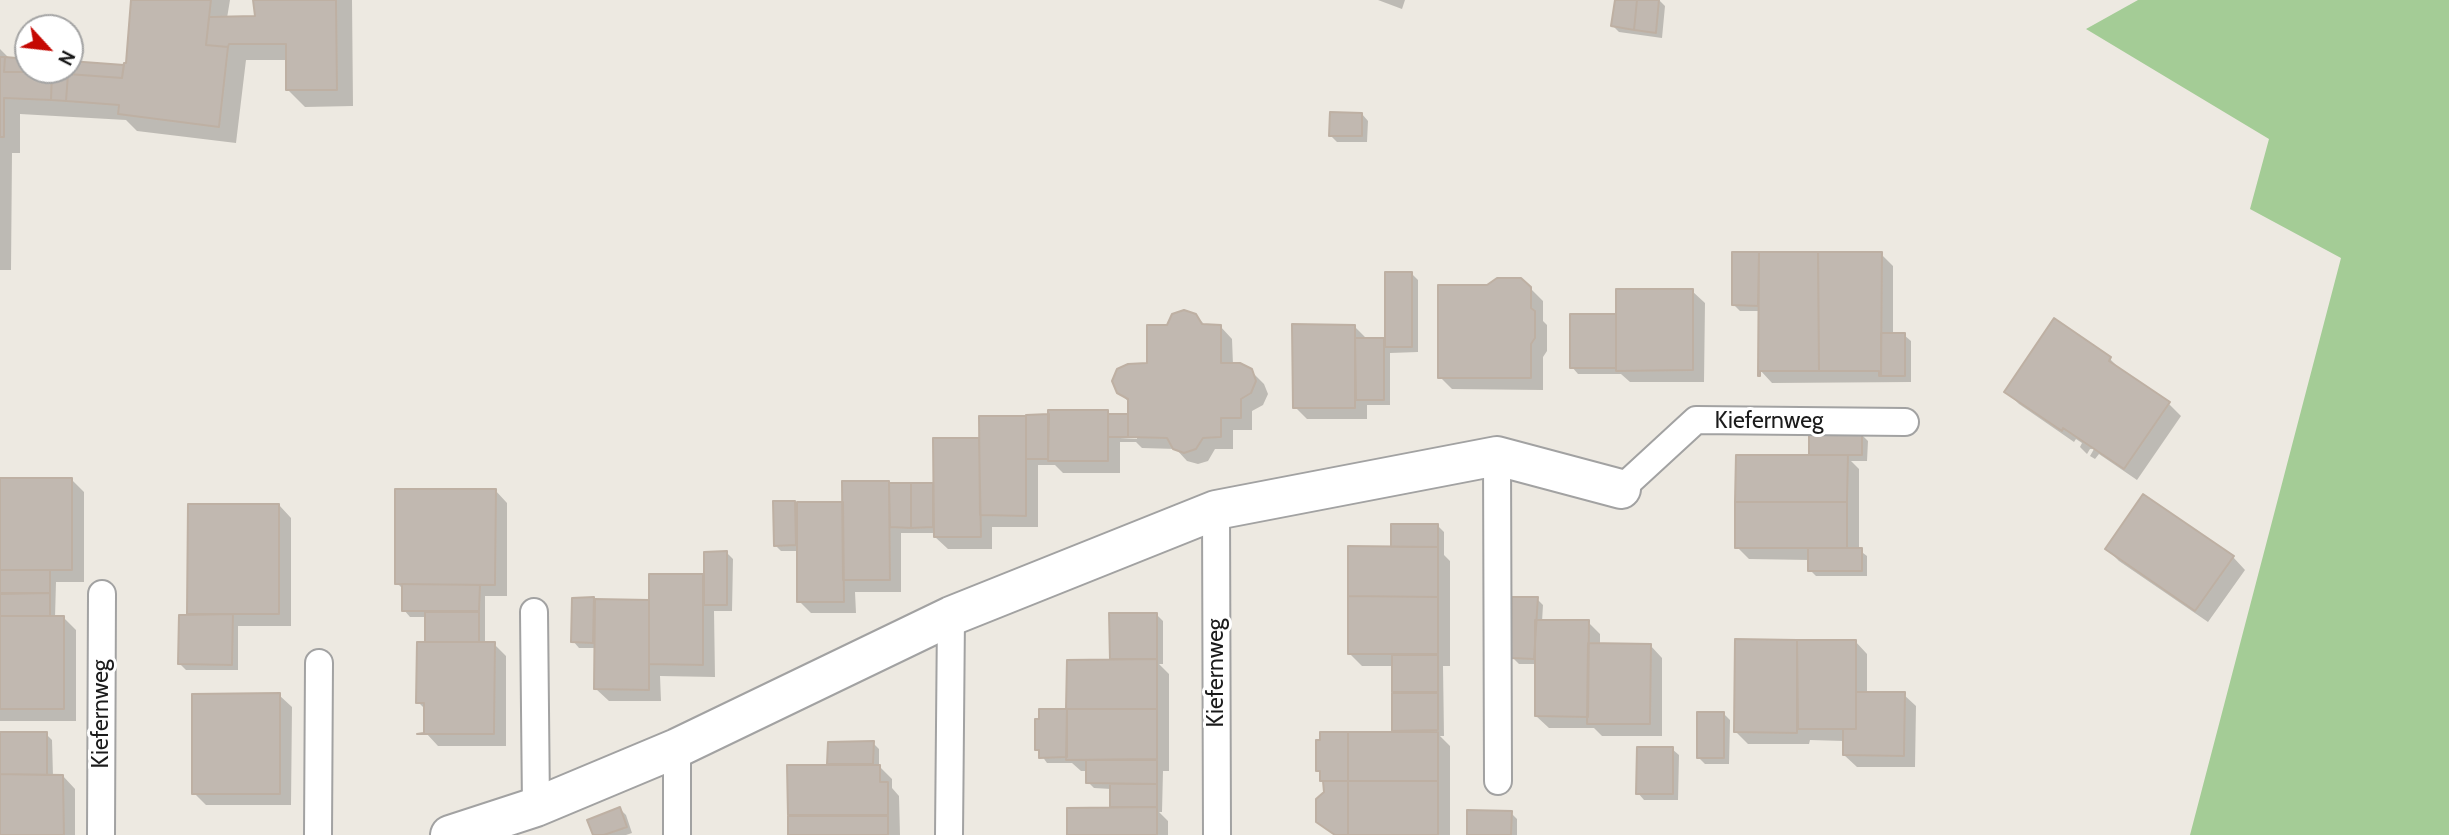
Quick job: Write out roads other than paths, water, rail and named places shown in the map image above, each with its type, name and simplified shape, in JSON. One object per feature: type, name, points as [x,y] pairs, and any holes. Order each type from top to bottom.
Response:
[{"type":"street","name":"Kiefernweg","points":[[450,835],[536,807],[677,748],[951,616],[1216,510],[1497,456],[1620,489]]},
{"type":"lane","name":"Kiefernweg","points":[[1620,489],[1696,420],[1905,422]]},
{"type":"lane","points":[[1497,456],[1498,780]]},
{"type":"lane","name":"Kiefernweg","points":[[1216,510],[1217,835]]},
{"type":"lane","name":"Kiefernweg","points":[[101,835],[102,594]]},
{"type":"lane","points":[[534,612],[536,807]]},
{"type":"lane","points":[[949,835],[951,616]]},
{"type":"lane","points":[[318,835],[319,663]]},
{"type":"lane","points":[[677,748],[677,835]]}]
